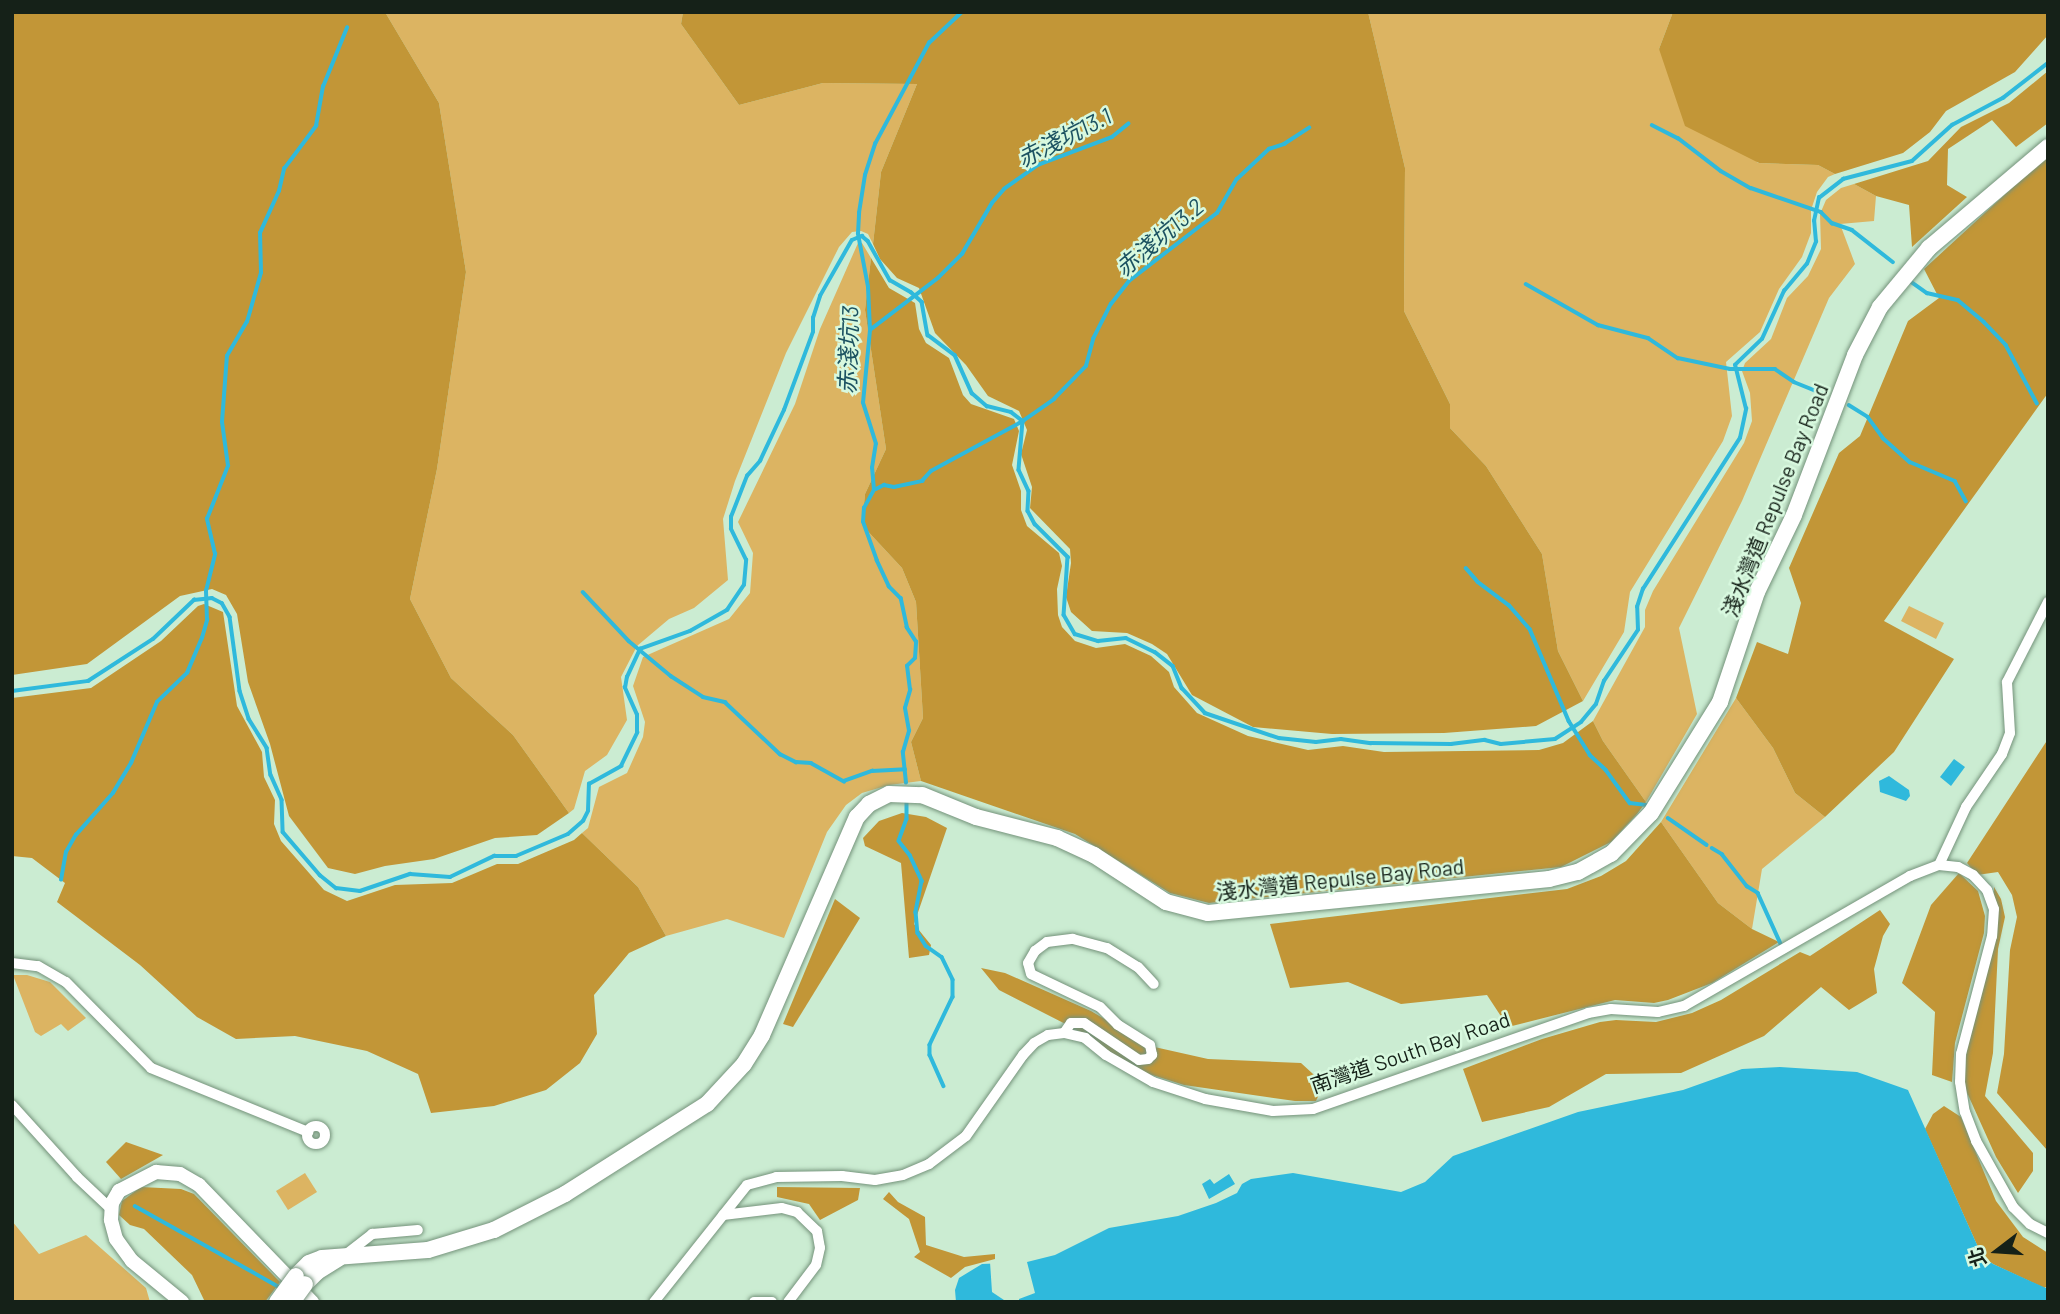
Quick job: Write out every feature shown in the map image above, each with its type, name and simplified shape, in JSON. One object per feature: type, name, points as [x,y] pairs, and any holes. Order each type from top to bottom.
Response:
[{"type":"main road","name":"淺水灣道 Repulse Bay Road","points":[[277,1302],[301,1280],[316,1259],[428,1250],[484,1234],[565,1194],[707,1104],[736,1074],[757,1045],[777,1005],[851,829],[864,808],[884,796],[904,792],[922,795],[983,819],[1050,835],[1094,855],[1166,902],[1208,913],[1248,912],[1549,879],[1578,872],[1604,859],[1626,842],[1646,821],[1720,702],[1757,592],[1794,515],[1850,368],[1880,307],[1929,248],[2048,146]]},
{"type":"main road","name":"淺水灣道 Repulse Bay Road","points":[[292,1302],[301,1280]]},
{"type":"street","points":[[2048,602],[2007,682],[2010,733],[2002,754],[1966,807],[1940,866],[1958,867],[1973,875],[1987,890],[1994,909],[1992,936],[1961,1054],[1960,1082],[1965,1112],[1976,1141],[2013,1207],[2030,1224],[2048,1233]]},
{"type":"street","name":"南灣道 South Bay Road","points":[[1065,1033],[1085,1038],[1129,1070],[1178,1092],[1273,1111],[1313,1109],[1588,1013],[1611,1009],[1658,1012],[1684,1006],[1910,876],[1940,866]]},
{"type":"street","points":[[654,1302],[747,1185],[761,1178],[842,1176],[876,1180],[903,1175],[929,1164],[966,1136],[1034,1043],[1048,1035],[1065,1033],[1071,1023],[1084,1023],[1139,1060],[1149,1059],[1152,1055],[1150,1045],[1118,1025],[1100,1007],[1031,974],[1028,963],[1035,951],[1047,942],[1073,939],[1107,948],[1138,967],[1154,984]]},
{"type":"street","points":[[12,963],[38,966],[66,982],[151,1068],[308,1132]]},
{"type":"street","points":[[12,1105],[85,1186],[110,1208]]},
{"type":"street","points":[[182,1302],[145,1273],[122,1249],[113,1230],[110,1208],[119,1191],[142,1177],[169,1172],[190,1178],[312,1302]]},
{"type":"street","points":[[723,1215],[782,1208],[797,1212],[808,1220],[819,1237],[820,1253],[816,1265],[787,1301]]},
{"type":"street","points":[[344,1255],[372,1234],[418,1230]]},
{"type":"street","points":[[754,1302],[772,1302]]},
{"type":"shaded area","points":[[12,12],[385,12],[439,103],[466,272],[437,469],[410,599],[451,678],[513,735],[569,813],[537,835],[495,838],[434,859],[385,866],[355,874],[328,868],[289,816],[270,744],[248,682],[237,614],[226,595],[212,589],[180,596],[87,664],[12,675]]},
{"type":"shaded area","points":[[385,12],[683,12],[681,24],[739,105],[823,83],[917,84],[881,172],[873,244],[868,234],[861,231],[852,232],[839,247],[786,353],[735,481],[723,519],[728,580],[694,608],[669,619],[637,646],[621,677],[627,720],[607,755],[585,771],[574,809],[569,813],[513,735],[451,678],[410,599],[437,469],[466,272],[439,103]]},
{"type":"shaded area","points":[[683,12],[1368,12],[1405,168],[1404,311],[1450,404],[1450,428],[1486,466],[1542,554],[1558,651],[1583,701],[1536,726],[1444,733],[1332,734],[1253,727],[1192,695],[1167,654],[1152,644],[1127,633],[1092,631],[1071,612],[1066,597],[1071,563],[1070,549],[1030,508],[1032,487],[1021,454],[1027,430],[1019,411],[988,396],[966,365],[935,333],[919,288],[897,278],[880,259],[873,244],[881,172],[917,84],[823,83],[739,105],[681,24]]},
{"type":"shaded area","points":[[1368,12],[1673,12],[1659,49],[1758,163],[1818,165],[1835,174],[1828,177],[1817,192],[1811,210],[1811,233],[1802,257],[1779,289],[1760,332],[1726,362],[1732,416],[1723,441],[1630,592],[1624,632],[1583,701],[1558,651],[1542,554],[1486,466],[1450,428],[1450,404],[1404,311],[1405,168]]},
{"type":"shaded area","points":[[1673,12],[2048,12],[2048,35],[2015,72],[1946,111],[1930,132],[1903,153],[1835,174],[1818,165],[1759,163],[1685,126],[1659,49]]},
{"type":"shaded area","points":[[2048,71],[2048,123],[2016,147],[1992,120],[1948,149],[1947,185],[1967,197],[1912,247],[1909,205],[1876,196],[1854,184],[1928,161],[1961,127],[2009,103]]},
{"type":"shaded area","points":[[2048,155],[2048,393],[1884,621],[1954,659],[1894,752],[1825,817],[1795,793],[1773,748],[1736,698],[1757,642],[1788,654],[1801,603],[1789,568],[1839,453],[1860,436],[1908,321],[1939,298],[1924,269]]},
{"type":"shaded area","points":[[1854,184],[1876,196],[1874,221],[1840,224],[1855,264],[1829,298],[1742,501],[1679,628],[1697,714],[1646,802],[1603,741],[1593,721],[1645,627],[1645,610],[1653,591],[1744,443],[1752,421],[1750,393],[1742,371],[1745,363],[1771,339],[1787,298],[1808,276],[1821,249],[1820,214],[1826,200],[1841,188]]},
{"type":"shaded area","points":[[858,243],[862,243],[871,258],[865,310],[886,449],[865,494],[862,525],[902,568],[916,602],[923,718],[911,742],[921,781],[889,785],[862,793],[846,805],[827,832],[784,938],[727,919],[666,936],[638,887],[582,833],[588,828],[599,787],[627,773],[643,737],[645,722],[633,686],[643,657],[729,619],[750,593],[753,553],[738,522],[795,404],[820,329]]},
{"type":"shaded area","points":[[871,258],[889,288],[915,303],[919,329],[926,343],[949,358],[963,395],[971,404],[1014,419],[1019,431],[1012,465],[1021,491],[1021,510],[1027,526],[1059,553],[1062,566],[1057,589],[1058,615],[1062,627],[1075,641],[1096,648],[1125,644],[1151,656],[1169,672],[1174,687],[1197,713],[1248,736],[1308,750],[1343,746],[1384,752],[1539,750],[1563,743],[1593,721],[1603,741],[1646,802],[1611,842],[1561,867],[1209,903],[1170,893],[1075,834],[921,781],[911,742],[923,718],[916,602],[902,568],[862,525],[865,494],[886,449],[865,310]]},
{"type":"shaded area","points":[[204,604],[223,612],[237,706],[262,752],[264,777],[275,800],[274,824],[281,841],[324,890],[347,901],[395,885],[452,883],[497,864],[518,864],[574,840],[582,833],[638,887],[666,936],[629,953],[594,995],[597,1034],[580,1063],[546,1090],[494,1106],[431,1113],[418,1074],[367,1051],[295,1036],[236,1039],[197,1017],[140,965],[57,902],[65,883],[32,858],[12,856],[12,698],[91,688],[161,641],[198,606]]},
{"type":"shaded area","points":[[1909,606],[1944,623],[1936,639],[1901,621]]},
{"type":"shaded area","points":[[1736,698],[1773,748],[1795,793],[1825,817],[1762,869],[1752,929],[1718,903],[1661,822]]},
{"type":"shaded area","points":[[2048,739],[2047,1150],[1997,1093],[2004,1054],[2010,950],[2017,917],[2012,895],[1998,872],[1977,875],[1967,863]]},
{"type":"shaded area","points":[[902,813],[926,817],[947,828],[914,924],[931,945],[929,955],[909,958],[901,863],[865,846],[863,838],[879,821]]},
{"type":"shaded area","points":[[1661,822],[1718,903],[1752,929],[1779,942],[1712,983],[1668,1000],[1654,1003],[1615,1000],[1508,1027],[1487,995],[1401,1004],[1348,982],[1290,988],[1270,924],[1567,889],[1601,876],[1626,861]]},
{"type":"shaded area","points":[[1959,873],[1978,891],[1985,916],[1984,933],[1955,1043],[1952,1082],[1932,1075],[1935,1012],[1902,983],[1931,905]]},
{"type":"shaded area","points":[[1994,887],[2001,899],[2005,917],[1998,949],[1993,1053],[1985,1096],[2033,1153],[2033,1171],[2018,1193],[1996,1157],[1964,1086],[1967,1045]]},
{"type":"shaded area","points":[[835,899],[860,918],[793,1027],[783,1024]]},
{"type":"shaded area","points":[[1880,910],[1890,924],[1883,936],[1874,969],[1877,993],[1849,1010],[1821,987],[1764,1036],[1681,1073],[1606,1074],[1549,1107],[1482,1122],[1463,1069],[1542,1039],[1600,1022],[1656,1022],[1692,1013],[1721,1000],[1800,952],[1810,956]]},
{"type":"shaded area","points":[[981,968],[1005,973],[1091,1011],[1150,1046],[1208,1059],[1301,1063],[1324,1084],[1316,1101],[1295,1101],[1184,1085],[1133,1069],[1087,1035],[999,990]]},
{"type":"shaded area","points":[[13,975],[27,975],[50,982],[86,1018],[68,1031],[61,1024],[41,1036],[35,1032]]},
{"type":"shaded area","points":[[1944,1106],[1961,1117],[1996,1201],[2023,1237],[2048,1253],[2048,1286],[2044,1288],[1982,1256],[1925,1129],[1933,1114]]},
{"type":"shaded area","points":[[126,1142],[163,1155],[121,1179],[106,1162]]},
{"type":"shaded area","points":[[305,1173],[317,1192],[288,1210],[276,1191]]},
{"type":"shaded area","points":[[141,1187],[181,1189],[194,1194],[280,1282],[265,1302],[205,1302],[192,1275],[144,1229],[130,1225],[119,1215],[122,1201]]},
{"type":"shaded area","points":[[777,1187],[860,1188],[858,1200],[820,1220],[809,1204],[777,1197]]},
{"type":"shaded area","points":[[889,1192],[898,1202],[925,1217],[926,1245],[964,1257],[995,1254],[995,1259],[965,1267],[951,1278],[914,1257],[920,1252],[909,1219],[883,1199]]},
{"type":"shaded area","points":[[12,1221],[39,1254],[86,1235],[146,1288],[150,1302],[12,1302]]},
{"type":"water","points":[[1954,759],[1965,767],[1951,786],[1940,777]]},
{"type":"water","points":[[1889,776],[1909,790],[1910,796],[1906,801],[1880,792],[1879,781]]},
{"type":"water","points":[[1780,1067],[1857,1072],[1908,1090],[1982,1256],[1993,1264],[2048,1289],[2048,1302],[956,1302],[955,1290],[959,1278],[982,1264],[1027,1262],[1055,1255],[1109,1228],[1178,1216],[1216,1203],[1237,1193],[1242,1184],[1251,1179],[1293,1173],[1401,1192],[1425,1182],[1453,1156],[1578,1112],[1683,1090],[1742,1069]]},
{"type":"water","points":[[1229,1174],[1235,1184],[1209,1199],[1202,1184],[1210,1179],[1214,1184]]},
{"type":"pier","points":[[990,1262],[1027,1262],[1035,1293],[1019,1299],[1019,1302],[1007,1302],[992,1292]]},
{"type":"waterway","name":"赤淺坑13","points":[[906,783],[903,752],[909,731],[905,708],[910,690],[907,666],[915,658],[916,642],[907,628],[901,599],[889,587],[863,522],[864,508],[874,490],[872,468],[876,444],[863,403],[870,330],[868,287],[858,234],[859,213],[865,175],[875,144],[929,43],[962,12]]},
{"type":"waterway","points":[[61,880],[66,852],[76,835],[113,793],[131,763],[157,702],[187,673],[202,638],[207,620],[206,591],[215,554],[207,519],[228,466],[222,422],[227,356],[247,322],[261,273],[260,233],[279,191],[284,169],[316,126],[323,87],[347,28]]},
{"type":"waterway","points":[[12,691],[88,681],[153,639],[194,600],[212,598],[222,603],[230,617],[240,691],[249,719],[267,748],[271,775],[282,800],[283,832],[320,875],[336,888],[360,891],[410,874],[450,877],[494,856],[516,856],[568,834],[583,821],[588,811],[589,784],[621,766],[637,733],[637,715],[625,688],[640,649],[690,631],[727,610],[744,585],[746,560],[731,529],[731,517],[747,476],[760,461],[784,410],[813,332],[813,318],[820,296],[852,240],[862,236],[868,241],[890,280],[922,302],[928,335],[955,355],[972,393],[987,406],[1011,412],[1023,421],[1019,470],[1029,491],[1028,511],[1035,524],[1068,557],[1064,615],[1075,634],[1098,641],[1126,638],[1155,652],[1173,666],[1182,688],[1205,713],[1279,738],[1316,742],[1341,739],[1371,743],[1451,744],[1485,740],[1501,744],[1555,739],[1581,722],[1596,704],[1604,681],[1638,630],[1637,607],[1643,589],[1740,438],[1746,409],[1735,365],[1762,339],[1784,291],[1807,264],[1816,242],[1814,221],[1819,198],[1843,179],[1912,161],[1952,125],[2003,98],[2048,63]]},
{"type":"waterway","name":"赤淺坑13.1","points":[[870,330],[938,278],[962,254],[992,203],[1004,189],[1038,165],[1112,137],[1128,124]]},
{"type":"waterway","points":[[1652,125],[1678,138],[1721,171],[1751,188],[1821,212],[1832,223],[1852,230],[1893,262]]},
{"type":"waterway","name":"赤淺坑13.2","points":[[876,489],[884,485],[894,487],[922,481],[931,471],[1023,421],[1054,399],[1086,366],[1093,339],[1111,304],[1129,281],[1217,213],[1237,179],[1269,149],[1284,144],[1309,128]]},
{"type":"waterway","points":[[1910,281],[1927,293],[1958,300],[1984,322],[2006,345],[2037,403]]},
{"type":"waterway","points":[[1526,284],[1598,325],[1648,338],[1678,358],[1730,369],[1775,369],[1794,382],[1824,394]]},
{"type":"waterway","points":[[1849,405],[1868,417],[1883,438],[1910,462],[1955,481],[1966,501]]},
{"type":"waterway","points":[[1466,568],[1478,582],[1509,605],[1530,629],[1569,721],[1590,755],[1606,770],[1630,803],[1647,805]]},
{"type":"waterway","points":[[583,592],[629,641],[671,676],[703,697],[725,702],[780,754],[796,762],[811,763],[844,781],[872,771],[905,769]]},
{"type":"waterway","name":"赤淺坑13","points":[[907,799],[907,819],[899,841],[910,855],[922,881],[916,912],[918,933],[926,946],[942,957],[953,980],[953,997],[930,1045],[930,1055],[944,1086]]},
{"type":"waterway","points":[[1668,818],[1707,845]]},
{"type":"waterway","points":[[1712,848],[1722,854],[1747,886],[1758,893],[1781,944]]},
{"type":"waterway","points":[[135,1206],[283,1289]]}]
